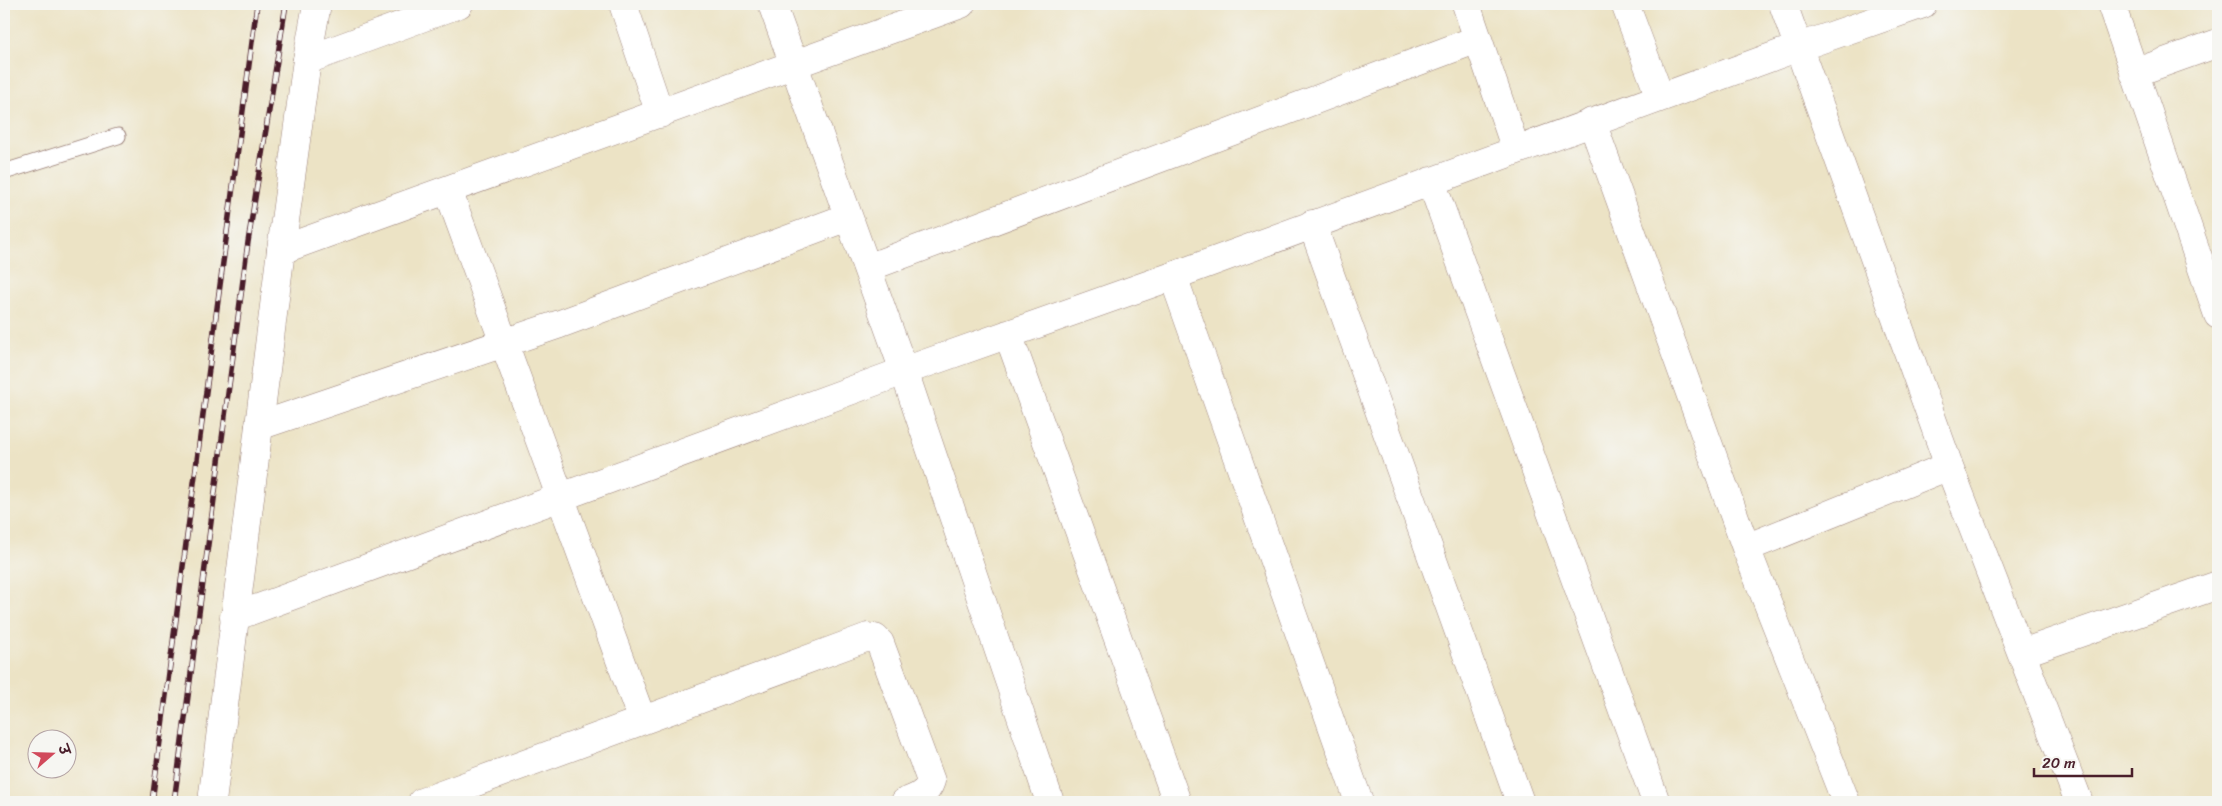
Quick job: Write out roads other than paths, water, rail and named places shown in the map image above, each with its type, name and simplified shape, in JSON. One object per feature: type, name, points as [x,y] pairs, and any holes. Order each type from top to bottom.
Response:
[{"type":"street","points":[[212,802],[281,250],[307,60],[317,4]]},
{"type":"street","points":[[307,60],[459,4]]},
{"type":"street","points":[[623,4],[660,114]]},
{"type":"street","points":[[772,4],[904,371],[1050,802]]},
{"type":"street","points":[[1466,4],[1516,150]]},
{"type":"street","points":[[1625,4],[1660,97]]},
{"type":"street","points":[[1783,4],[1949,466],[2079,802]]},
{"type":"street","points":[[234,616],[1660,97],[1923,4]]},
{"type":"street","points":[[2111,4],[2218,315]]},
{"type":"street","points":[[281,250],[957,5]]},
{"type":"street","points":[[867,268],[1478,39]]},
{"type":"street","points":[[2134,73],[2218,43]]},
{"type":"street","points":[[1592,122],[1746,548],[1846,802]]},
{"type":"street","points":[[1431,180],[1656,802]]},
{"type":"street","points":[[448,190],[642,720]]},
{"type":"street","points":[[259,426],[570,321],[848,217]]},
{"type":"street","points":[[1312,224],[1520,802]]},
{"type":"street","points":[[1172,276],[1359,802]]},
{"type":"street","points":[[1008,334],[1177,802]]},
{"type":"street","points":[[1746,548],[1949,466]]},
{"type":"street","points":[[2022,653],[2218,585]]},
{"type":"street","points":[[422,802],[868,637],[875,638],[880,643],[930,781],[928,788],[923,794],[905,802]]},
{"type":"lane","points":[[4,172],[118,136]]},
{"type":"railway","points":[[152,802],[257,4]]},
{"type":"railway","points":[[174,802],[248,242],[286,4]]}]
